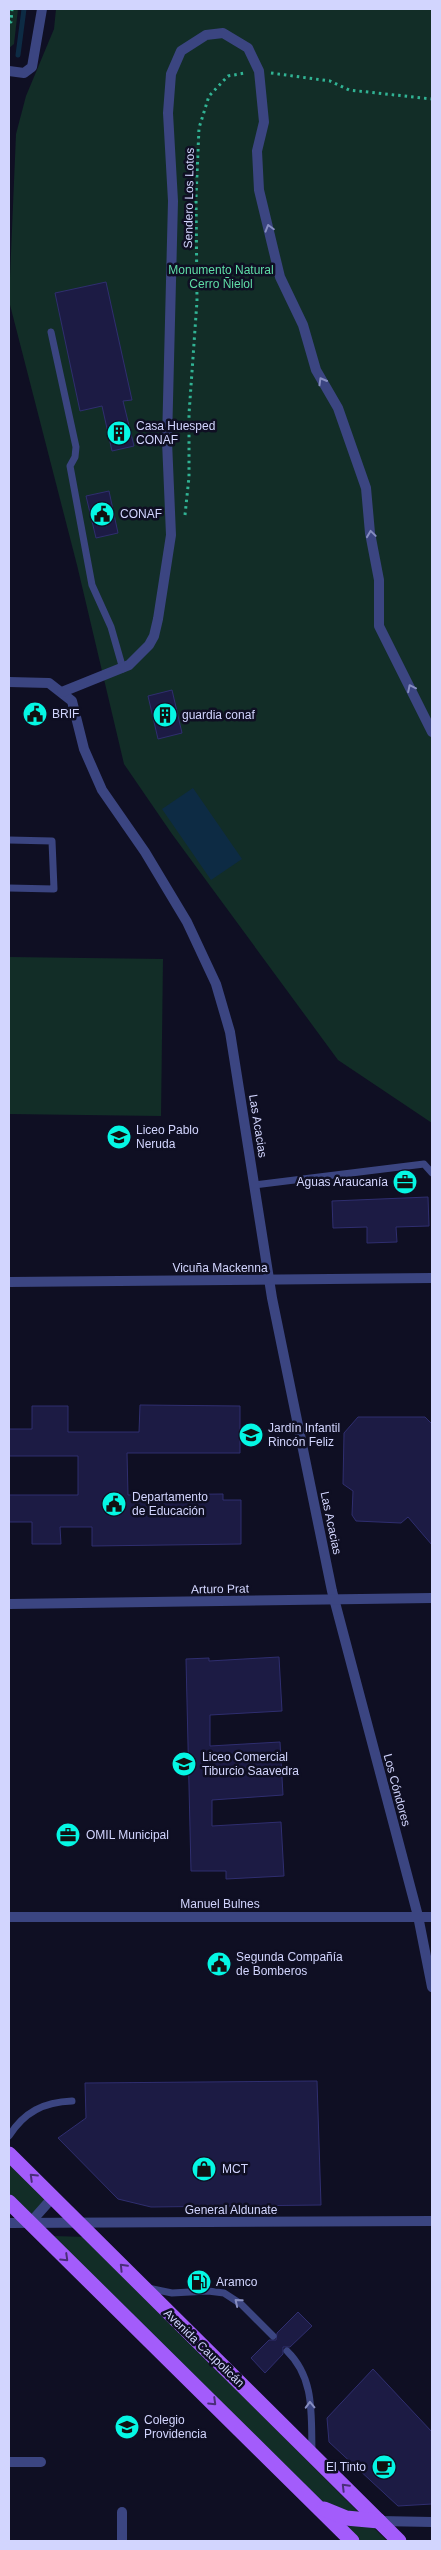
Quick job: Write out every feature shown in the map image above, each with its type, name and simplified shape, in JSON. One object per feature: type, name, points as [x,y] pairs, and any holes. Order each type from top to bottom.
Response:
[{"type":"main road","name":"Avenida Caupolicán","points":[[9,2154],[400,2541]]},
{"type":"main road","points":[[9,2202],[352,2541]]},
{"type":"main road","points":[[314,2503],[346,2518],[379,2521]]},
{"type":"street","points":[[9,71],[24,73],[32,67],[42,9]]},
{"type":"street","points":[[9,682],[49,683],[62,692],[123,669],[142,653],[154,636],[172,535],[167,440],[173,201],[168,112],[171,74],[181,51],[206,35],[223,33],[248,48],[259,71],[264,122],[258,151],[259,190],[280,276],[303,326],[316,370],[338,408],[366,488],[370,533],[379,580],[379,626],[432,732]]},
{"type":"street","name":"Las Acacias","points":[[62,692],[72,701],[84,749],[102,790],[145,852],[187,922],[216,984],[230,1032],[269,1280],[334,1600]]},
{"type":"street","name":"Vicuña Mackenna","points":[[9,1282],[432,1278]]},
{"type":"street","name":"Arturo Prat","points":[[9,1604],[432,1598]]},
{"type":"street","name":"Los Cóndores","points":[[334,1600],[418,1916],[432,1987]]},
{"type":"street","name":"Manuel Bulnes","points":[[9,1917],[432,1917]]},
{"type":"street","points":[[30,2223],[53,2197]]},
{"type":"street","name":"General Aldunate","points":[[9,2223],[432,2221]]},
{"type":"street","points":[[9,2462],[41,2462]]},
{"type":"street","points":[[122,2512],[122,2541]]},
{"type":"street","points":[[379,2521],[432,2522]]},
{"type":"lane","points":[[51,332],[76,447],[75,457],[70,466],[92,585],[111,627],[123,669]]},
{"type":"lane","points":[[9,840],[52,841],[54,889],[9,888]]},
{"type":"lane","points":[[254,1185],[424,1164],[432,1172]]},
{"type":"lane","points":[[9,2136],[16,2126],[35,2109],[47,2104],[72,2101]]},
{"type":"lane","points":[[141,2286],[172,2293],[208,2291],[224,2293],[241,2304],[273,2336]]},
{"type":"lane","points":[[287,2350],[300,2369],[310,2391],[312,2454]]},
{"type":"path","points":[[9,22],[11,22],[12,9]]},
{"type":"path","name":"Sendero Los Lotos","points":[[185,521],[189,477],[189,414],[197,301],[196,197],[199,128],[208,96],[228,76],[259,71],[330,81],[350,90],[432,99]]},
{"type":"green space","points":[[9,9],[18,9],[14,44],[9,48]]},
{"type":"green space","name":"Monumento Natural Cerro Ñielol","points":[[56,9],[432,9],[432,1123],[338,1060],[172,834],[124,764],[77,565],[9,301],[16,134],[26,96],[54,29]]},
{"type":"green space","points":[[9,957],[163,959],[161,1116],[9,1114]]},
{"type":"green space","points":[[9,2162],[46,2199],[32,2218],[9,2195]]},
{"type":"green space","points":[[53,2236],[86,2237],[387,2541],[360,2541]]},
{"type":"water","points":[[193,788],[242,859],[211,880],[162,809]]},
{"type":"building","points":[[106,282],[132,400],[123,401],[134,446],[112,451],[102,406],[80,411],[55,293]]},
{"type":"building","name":"CONAF","points":[[109,491],[118,533],[96,538],[86,496]]},
{"type":"building","name":"guardia conaf","points":[[172,690],[182,733],[158,739],[148,696]]},
{"type":"building","points":[[428,1197],[429,1226],[396,1227],[397,1242],[367,1243],[367,1227],[333,1228],[332,1201]]},
{"type":"building","points":[[140,1405],[240,1406],[240,1453],[127,1453],[128,1495],[223,1494],[223,1500],[241,1500],[241,1544],[92,1546],[92,1527],[60,1527],[61,1544],[32,1544],[32,1522],[9,1522],[9,1495],[78,1495],[78,1456],[9,1456],[9,1429],[32,1429],[32,1406],[68,1406],[68,1432],[139,1432]]},
{"type":"building","points":[[358,1417],[425,1417],[432,1424],[432,1545],[408,1517],[401,1523],[356,1521],[352,1515],[353,1491],[343,1484],[344,1433]]},
{"type":"building","points":[[279,1657],[282,1711],[210,1715],[210,1746],[280,1742],[283,1795],[212,1800],[212,1826],[281,1822],[284,1876],[226,1879],[226,1871],[191,1871],[186,1659],[209,1658],[209,1661]]},
{"type":"building","name":"MCT","points":[[317,2081],[321,2205],[151,2207],[118,2199],[58,2138],[86,2118],[85,2083]]},
{"type":"building","points":[[298,2312],[312,2326],[290,2347],[283,2347],[283,2354],[265,2373],[251,2358],[269,2340],[276,2340],[277,2333]]},
{"type":"building","points":[[373,2369],[432,2432],[432,2504],[398,2506],[329,2442],[327,2418]]},
{"type":"waterway","points":[[18,55],[24,9]]},
{"type":"place","name":"Casa Huesped CONAF","points":[[119,433]]},
{"type":"place","name":"CONAF","points":[[102,514]]},
{"type":"place","name":"BRIF","points":[[35,714]]},
{"type":"place","name":"guardia conaf","points":[[165,715]]},
{"type":"place","name":"Liceo Pablo Neruda","points":[[119,1137]]},
{"type":"place","name":"Aguas Araucanía","points":[[405,1182]]},
{"type":"place","name":"Jardín Infantil Rincón Feliz","points":[[251,1435]]},
{"type":"place","name":"Departamento de Educación","points":[[114,1504]]},
{"type":"place","name":"Liceo Comercial Tiburcio Saavedra","points":[[184,1764]]},
{"type":"place","name":"OMIL Municipal","points":[[68,1835]]},
{"type":"place","name":"Segunda Compañía de Bomberos","points":[[219,1964]]},
{"type":"place","name":"MCT","points":[[204,2169]]},
{"type":"place","name":"Aramco","points":[[199,2282]]},
{"type":"place","name":"Colegio Providencia","points":[[127,2427]]},
{"type":"place","name":"El Tinto","points":[[384,2467]]}]
